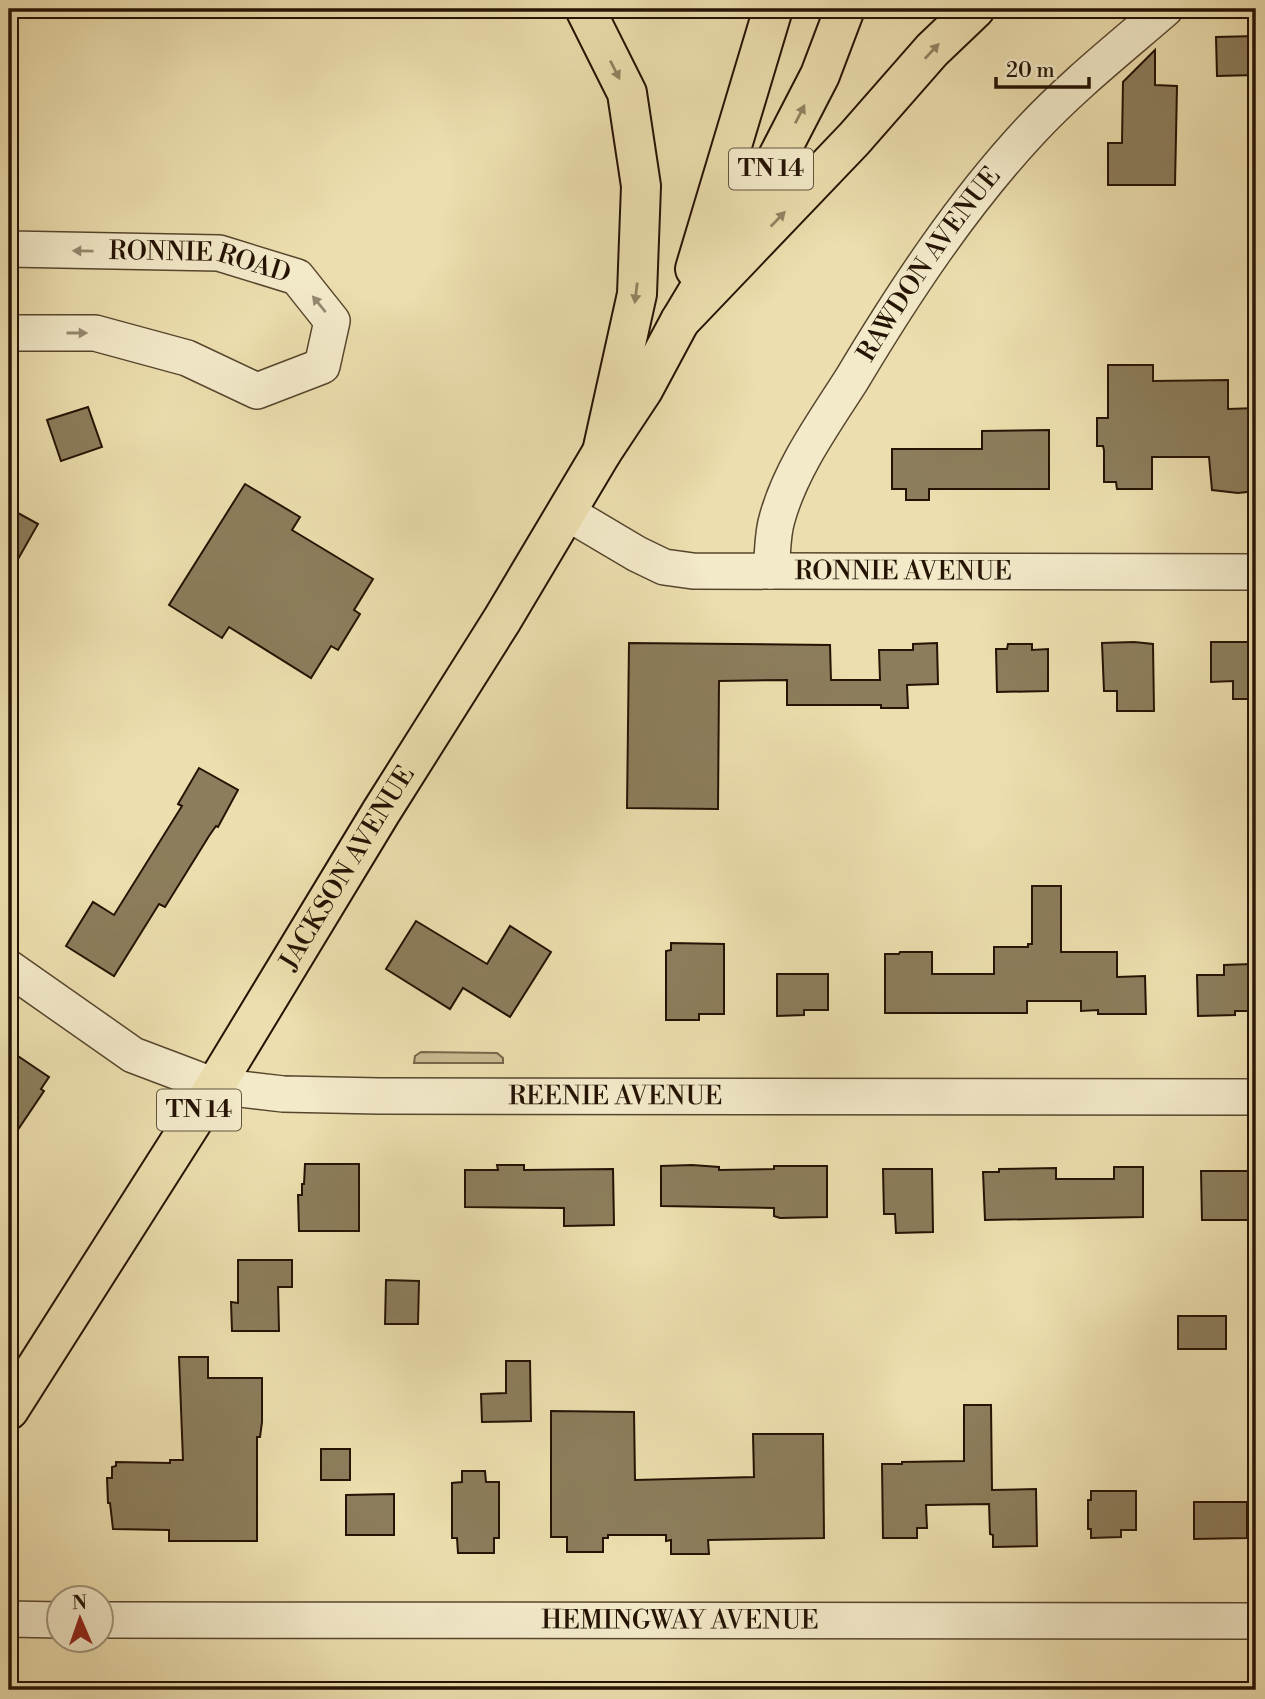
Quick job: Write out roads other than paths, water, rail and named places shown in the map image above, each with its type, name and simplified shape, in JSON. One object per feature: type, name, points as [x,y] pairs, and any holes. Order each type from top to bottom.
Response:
[{"type":"main road","points":[[584,9],[627,93],[641,186],[637,294],[602,452]]},
{"type":"main road","name":"JACKSON AVENUE","points":[[680,321],[773,9]]},
{"type":"main road","name":"JACKSON AVENUE","points":[[9,1410],[215,1086],[381,812],[502,620],[602,452],[643,390],[680,321],[773,166],[820,75],[845,9]]},
{"type":"main road","points":[[680,321],[854,139],[932,50],[975,9]]},
{"type":"street","name":"RAWDON AVENUE","points":[[771,571],[776,520],[791,478],[869,349],[927,263],[984,183],[1033,128],[1097,67],[1165,9]]},
{"type":"street","name":"RONNIE ROAD","points":[[9,249],[219,253],[297,278],[332,321],[322,366],[257,391],[187,358],[95,332],[9,333]]},
{"type":"street","name":"RONNIE AVENUE","points":[[566,512],[664,567],[693,571],[1256,572]]},
{"type":"street","name":"REENIE AVENUE","points":[[9,968],[133,1055],[215,1086],[283,1094],[1256,1097]]},
{"type":"street","points":[[9,1619],[46,1620]]},
{"type":"street","name":"HEMINGWAY AVENUE","points":[[116,1620],[1256,1621]]}]
